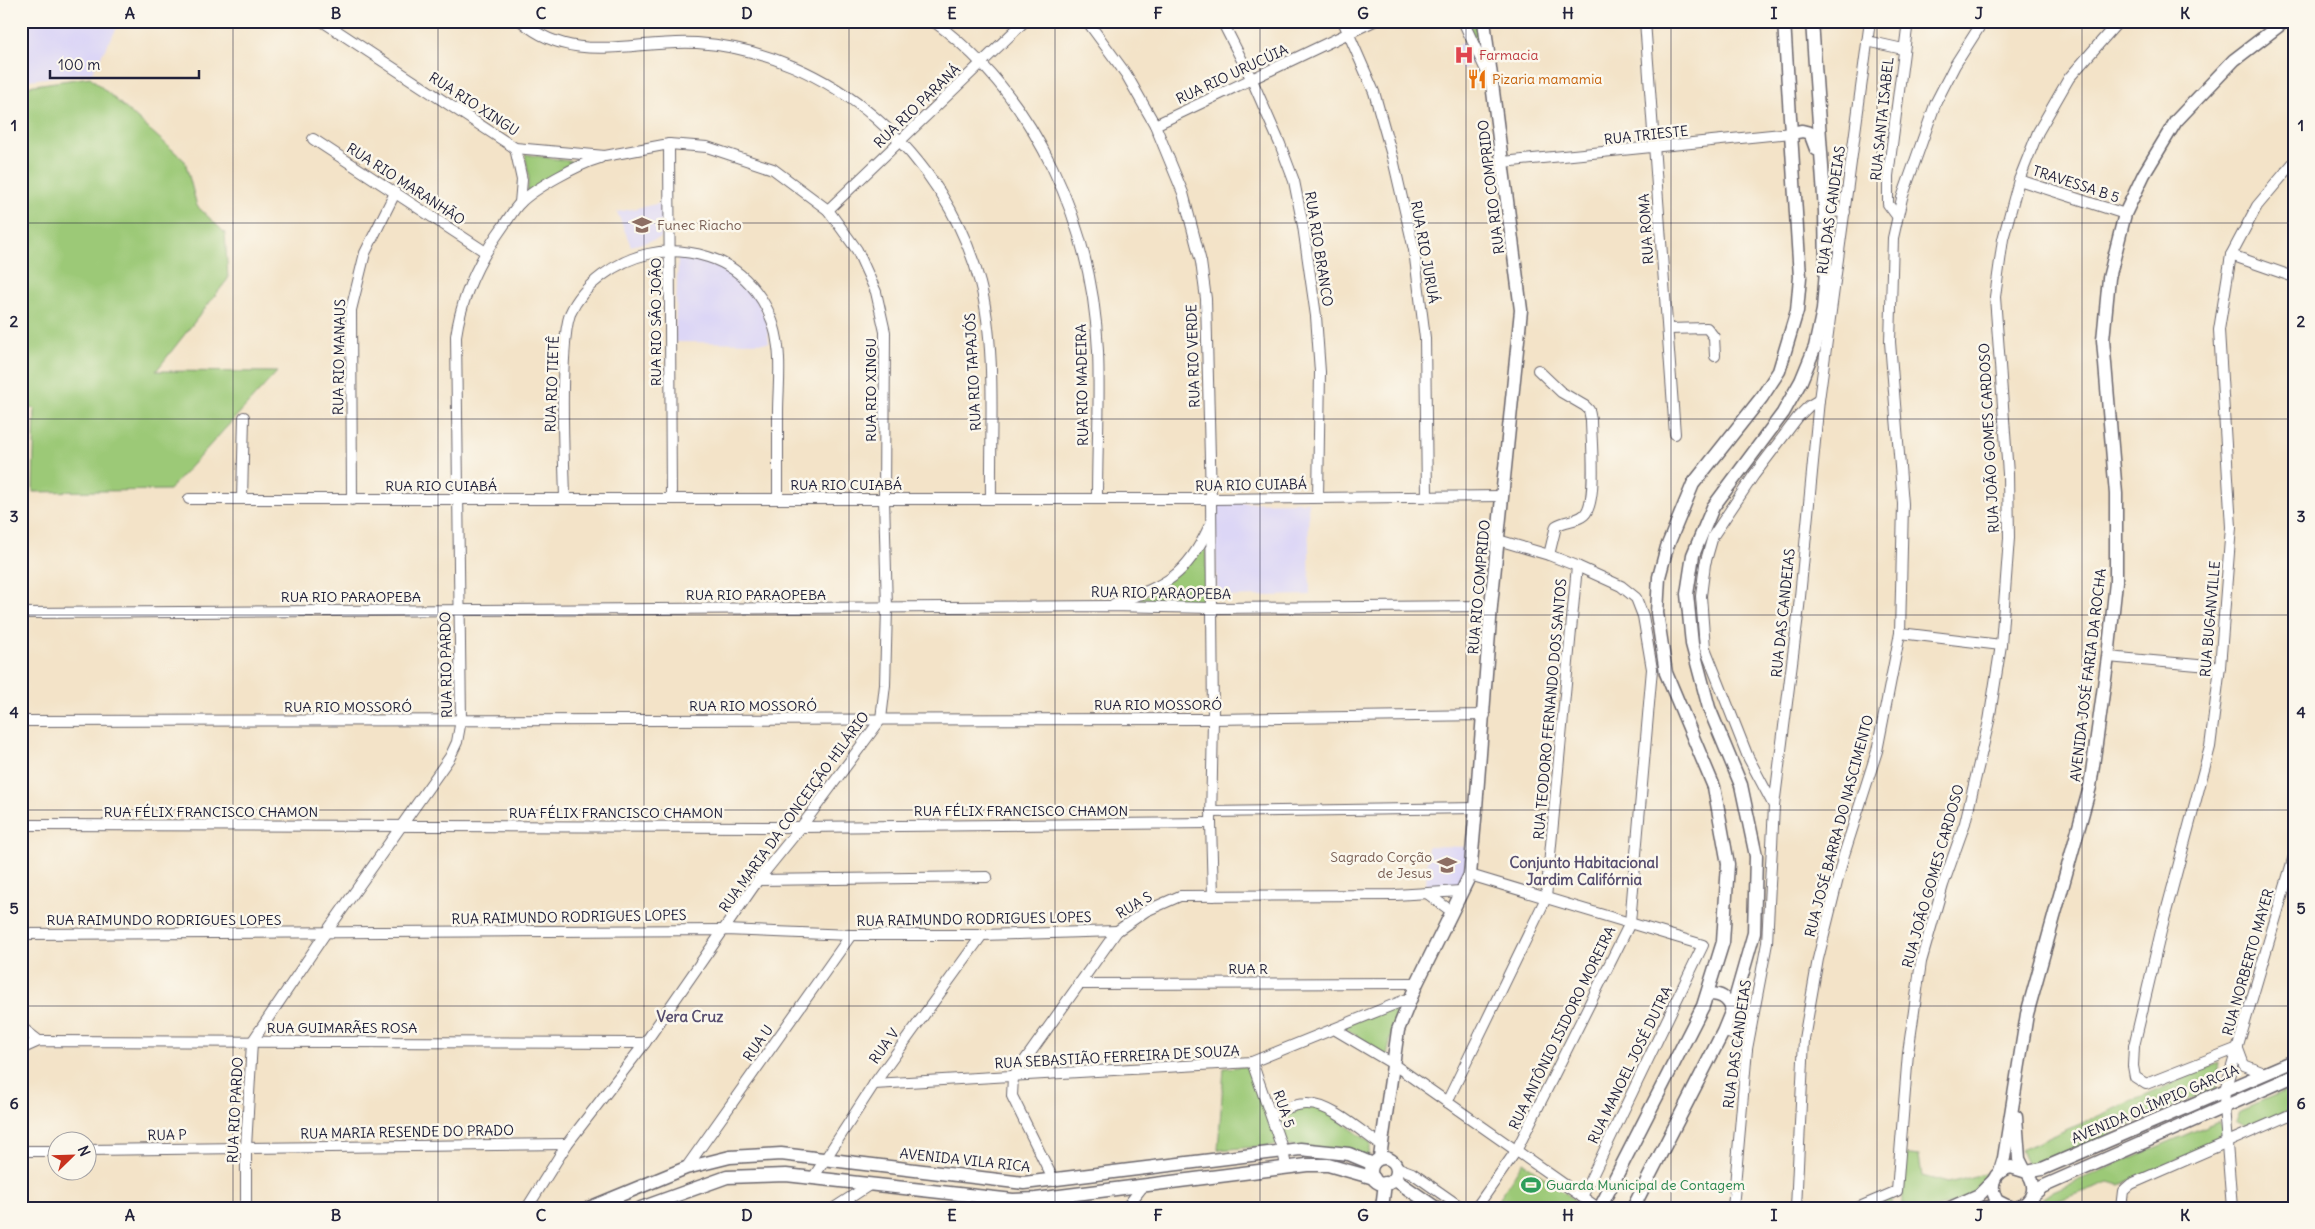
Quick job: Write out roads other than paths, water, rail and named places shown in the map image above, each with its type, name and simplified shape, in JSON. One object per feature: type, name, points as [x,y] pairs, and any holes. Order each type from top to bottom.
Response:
[{"type":"street","name":"RUA RIO XINGU","points":[[322,21],[515,148],[605,156],[669,144],[707,147],[774,169],[828,210],[857,250],[876,292],[885,332],[884,498],[887,608]]},
{"type":"street","name":"RUA RIO TAPAJÓS","points":[[521,21],[533,32],[572,48],[601,49],[658,43],[698,43],[735,49],[781,62],[826,83],[862,106],[901,141],[929,176],[952,211],[980,284],[988,324],[991,498]]},
{"type":"street","name":"RUA RIO MADEIRA","points":[[933,21],[956,38],[981,64],[1039,140],[1055,172],[1080,235],[1089,278],[1098,351],[1097,499]]},
{"type":"street","name":"RUA RIO PARANÁ","points":[[828,210],[1025,21]]},
{"type":"street","name":"RUA RIO VERDE","points":[[1087,21],[1126,74],[1155,125],[1183,193],[1201,262],[1206,299],[1211,499],[1213,719],[1211,823],[1213,896]]},
{"type":"street","name":"RUA RIO BRANCO","points":[[1222,21],[1252,80],[1294,181],[1303,226],[1316,316],[1320,372],[1318,498]]},
{"type":"street","name":"RUA RIO JURUÁ","points":[[1343,21],[1350,33],[1376,100],[1393,159],[1414,250],[1425,338],[1427,496]]},
{"type":"street","name":"RUA RIO URUCÚIA","points":[[1155,125],[1374,21]]},
{"type":"street","points":[[1463,21],[1494,88]]},
{"type":"street","name":"RUA RIO COMPRIDO","points":[[1382,1208],[1384,1164],[1398,1030],[1410,998],[1470,875],[1484,715],[1490,606],[1521,310],[1484,21]]},
{"type":"street","name":"RUA ROMA","points":[[1645,21],[1675,434]]},
{"type":"street","points":[[1334,1028],[1393,1064],[1599,1208],[1703,1006],[1723,942],[1728,864],[1714,787],[1666,673],[1657,613],[1659,577],[1667,547],[1693,484],[1762,397],[1779,371],[1790,340],[1797,311],[1800,277],[1784,21]]},
{"type":"street","points":[[1633,1208],[1729,1033],[1732,1010],[1754,934],[1756,856],[1741,785],[1709,708],[1692,644],[1687,594],[1693,555],[1713,507],[1783,413],[1801,382],[1815,347],[1823,310],[1826,270],[1825,211],[1812,21]]},
{"type":"street","name":"RUA DAS CANDEIAS","points":[[1733,1208],[1747,1049],[1767,943],[1774,806],[1799,607],[1819,400],[1870,21]]},
{"type":"street","name":"RUA SANTA ISABEL","points":[[1897,216],[1888,204],[1888,190],[1903,49],[1908,21]]},
{"type":"street","name":"RUA JOSÉ BARRA DO NASCIMENTO","points":[[1796,1208],[1804,1039],[1818,959],[1843,858],[1876,751],[1900,633],[1903,504],[1890,342],[1893,238],[1897,216],[1936,102],[1955,65],[1983,21]]},
{"type":"street","name":"RUA JOÃO GOMES CARDOSO","points":[[1857,1208],[1897,1191],[1908,1052],[1921,962],[1943,885],[1965,823],[1989,721],[2001,645],[2008,520],[2008,474],[1995,297],[2003,239],[2019,180],[2038,132],[2069,78],[2119,21]]},
{"type":"street","name":"AVENIDA JOSÉ FARIA DA ROCHA","points":[[1997,1176],[2004,1158],[2027,1014],[2090,787],[2108,657],[2116,582],[2116,494],[2103,340],[2109,278],[2125,214],[2144,174],[2176,121],[2234,60],[2285,21]]},
{"type":"street","points":[[1867,41],[1903,49]]},
{"type":"street","points":[[1791,133],[1802,131],[1810,133],[1815,143],[1822,180]]},
{"type":"street","name":"RUA TRIESTE","points":[[1503,162],[1791,133]]},
{"type":"street","name":"RUA RIO MARANHÃO","points":[[313,139],[484,251]]},
{"type":"street","name":"RUA RIO SÃO JOÃO","points":[[669,144],[671,499]]},
{"type":"street","points":[[515,148],[522,180],[520,203]]},
{"type":"street","name":"RUA RIO PARDO","points":[[246,1208],[246,1147],[252,1042],[325,934],[450,757],[457,742],[461,720],[458,610],[456,336],[459,313],[467,287],[484,251],[520,203],[566,172],[605,156]]},
{"type":"street","name":"RUA BUGANVILLE","points":[[2238,1048],[2146,1084],[2135,1077],[2133,1066],[2134,1046],[2162,927],[2210,747],[2220,667],[2231,526],[2219,330],[2231,255],[2256,206],[2294,162]]},
{"type":"street","name":"TRAVESSA B 5","points":[[2019,180],[2125,214]]},
{"type":"street","name":"RUA RIO MANAUS","points":[[352,500],[352,310],[365,253],[395,193]]},
{"type":"street","points":[[1825,211],[1845,212]]},
{"type":"street","name":"RUA RIO TIETÊ","points":[[565,499],[563,373],[565,339],[570,314],[586,290],[625,261],[649,253],[670,251],[693,253],[719,261],[740,273],[760,296],[772,320],[778,347],[778,499]]},
{"type":"street","points":[[2231,255],[2294,277]]},
{"type":"street","points":[[1668,329],[1708,328],[1714,337],[1715,356]]},
{"type":"street","points":[[1538,370],[1561,392],[1585,406],[1589,410],[1590,420],[1592,494],[1590,507],[1581,518],[1556,526],[1549,555]]},
{"type":"street","points":[[1774,806],[1748,756],[1705,648],[1700,596],[1705,564],[1713,536],[1754,474],[1798,417],[1819,400]]},
{"type":"street","points":[[242,499],[244,417]]},
{"type":"street","name":"RUA RIO CUIABÁ","points":[[188,499],[1211,499],[1503,496]]},
{"type":"street","points":[[1110,606],[1154,589],[1182,572],[1196,553],[1210,524]]},
{"type":"street","name":"RUA ANTÔNIO ISIDORO MOREIRA","points":[[1476,1208],[1516,1151],[1630,923],[1652,669],[1643,616],[1636,598],[1621,586],[1577,566],[1549,555],[1498,540]]},
{"type":"street","name":"RUA TEODORO FERNANDO DOS SANTOS","points":[[1447,1102],[1546,898],[1577,566]]},
{"type":"street","name":"RUA RIO PARAOPEBA","points":[[21,613],[1110,606],[1212,608],[1490,606]]},
{"type":"street","name":"RUA MARIA DA CONCEIÇÃO HILÁRIO","points":[[527,1208],[567,1144],[644,1044],[758,880],[881,719],[885,684],[887,608]]},
{"type":"street","points":[[1900,633],[2001,645]]},
{"type":"street","points":[[2108,657],[2220,667]]},
{"type":"street","name":"RUA RIO MOSSORÓ","points":[[21,721],[1213,719],[1484,715]]},
{"type":"street","points":[[1211,812],[1476,808]]},
{"type":"street","name":"RUA FÉLIX FRANCISCO CHAMON","points":[[21,825],[401,827],[1211,823]]},
{"type":"street","name":"RUA NORBERTO MAYER","points":[[2232,1208],[2224,1106],[2225,1090],[2294,856]]},
{"type":"street","points":[[1470,875],[1630,923]]},
{"type":"street","points":[[758,880],[987,877]]},
{"type":"street","name":"RUA S","points":[[1013,1077],[1117,931],[1146,911],[1180,896],[1428,894],[1461,891]]},
{"type":"street","points":[[1428,894],[1451,911]]},
{"type":"street","name":"RUA MANOEL JOSÉ DUTRA","points":[[1582,1197],[1703,945],[1630,923]]},
{"type":"street","name":"RUA RAIMUNDO RODRIGUES LOPES","points":[[21,934],[325,934],[725,930],[851,935],[982,935],[1117,931]]},
{"type":"street","name":"RUA U","points":[[686,1168],[851,935]]},
{"type":"street","name":"RUA V","points":[[813,1178],[874,1084],[982,935]]},
{"type":"street","name":"RUA R","points":[[1078,984],[1417,983]]},
{"type":"street","points":[[1706,995],[1721,996],[1731,1004],[1732,1010]]},
{"type":"street","name":"RUA SEBASTIÃO FERREIRA DE SOUZA","points":[[874,1084],[1252,1062],[1410,998]]},
{"type":"street","points":[[1729,1033],[1752,1015]]},
{"type":"street","points":[[21,1027],[39,1042],[21,1049]]},
{"type":"street","points":[[1729,1033],[1743,1040],[1747,1049]]},
{"type":"street","name":"RUA GUIMARÃES ROSA","points":[[39,1042],[644,1044]]},
{"type":"street","name":"RUA NORBERTO MAYER","points":[[2238,1048],[2244,1065],[2264,1073]]},
{"type":"street","name":"AVENIDA OLÍMPIO GARCIA","points":[[1997,1176],[2011,1166],[2025,1170],[2042,1169],[2294,1061]]},
{"type":"street","name":"RUA 5","points":[[1252,1062],[1284,1151],[1286,1166]]},
{"type":"street","name":"AVENIDA OLÍMPIO GARCIA","points":[[2025,1203],[2048,1184],[2294,1076]]},
{"type":"street","points":[[1013,1077],[1012,1096],[1054,1181]]},
{"type":"street","name":"AVENIDA JOSÉ FARIA DA ROCHA","points":[[2015,1087],[2018,1152],[2025,1170],[2033,1183],[2025,1203]]},
{"type":"street","points":[[1271,1114],[1303,1104],[1316,1104],[1330,1110],[1384,1164],[1412,1173],[1462,1208]]},
{"type":"street","points":[[2121,1208],[2122,1191],[2131,1184],[2227,1141],[2294,1114]]},
{"type":"street","name":"RUA MARIA RESENDE DO PRADO","points":[[246,1147],[567,1144]]},
{"type":"street","name":"RUA P","points":[[98,1150],[246,1147]]},
{"type":"street","name":"AVENIDA VILA RICA","points":[[590,1208],[686,1168],[730,1157],[781,1154],[1024,1183],[1054,1181],[1300,1149],[1348,1154],[1384,1164],[1436,1208]]},
{"type":"street","points":[[21,1152],[48,1151]]},
{"type":"street","name":"AVENIDA VILA RICA","points":[[641,1208],[727,1177],[752,1175],[813,1178],[1013,1200],[1036,1199],[1286,1166],[1384,1164]]},
{"type":"street","points":[[1997,1176],[1994,1194],[2007,1207]]},
{"type":"street","points":[[1950,1208],[1979,1195],[1997,1176]]},
{"type":"street","points":[[834,1208],[871,1184]]},
{"type":"street","points":[[1126,1208],[1144,1185]]},
{"type":"street","points":[[1984,1208],[2007,1207]]},
{"type":"place","name":"Farmacia","points":[[1464,55]]},
{"type":"place","name":"Pizaria mamamia","points":[[1477,79]]},
{"type":"place","name":"Funec Riacho","points":[[642,225]]},
{"type":"place","name":"Sagrado Corção de Jesus","points":[[1447,865]]},
{"type":"place","name":"Guarda Municipal de Contagem","points":[[1531,1185]]},
{"type":"district","name":"Conjunto Habitacional Jardim Califórnia","points":[[1584,872]]},
{"type":"district","name":"Vera Cruz","points":[[690,1017]]}]
